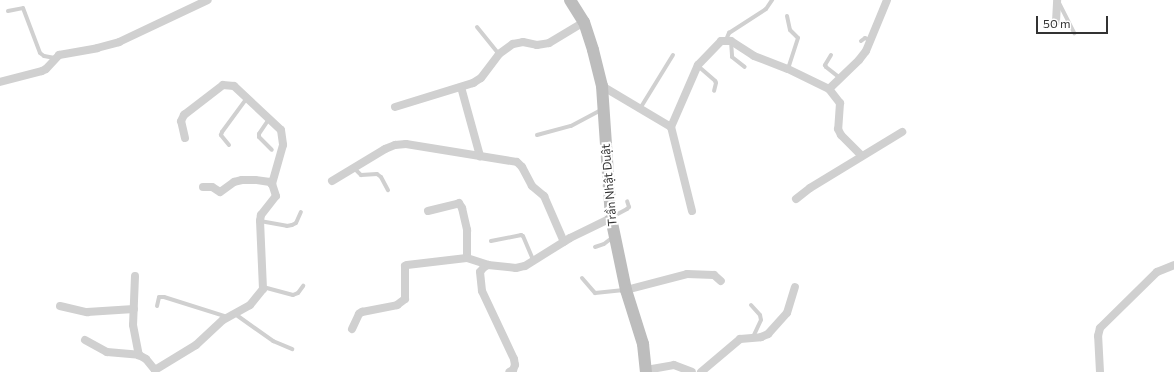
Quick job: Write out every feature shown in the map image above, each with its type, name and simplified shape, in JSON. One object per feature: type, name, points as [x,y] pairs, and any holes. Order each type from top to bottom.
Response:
[{"type":"main road","name":"Trần Nhật Duật","points":[[570,0],[584,22],[602,86],[611,218],[626,290],[642,344],[646,371]]},
{"type":"street","points":[[0,82],[42,71],[46,69],[56,58],[63,54],[98,48],[119,42],[208,0]]},
{"type":"street","points":[[829,89],[859,60],[871,40],[886,0]]},
{"type":"street","points":[[1056,22],[1058,1]]},
{"type":"street","points":[[395,107],[473,83],[480,78],[499,54],[518,42],[537,45],[548,43],[584,22]]},
{"type":"street","points":[[692,211],[671,127],[698,66],[721,41],[729,40],[754,56],[788,68],[829,89],[840,103],[838,130],[861,155]]},
{"type":"street","points":[[85,340],[107,352],[139,355],[146,359],[155,371],[196,345],[232,315],[250,305],[263,287],[260,221],[261,215],[276,196],[272,184],[283,142],[281,130],[234,86],[223,85],[184,115],[181,121],[185,138]]},
{"type":"street","points":[[602,86],[671,127]]},
{"type":"street","points":[[460,87],[480,156]]},
{"type":"street","points":[[796,200],[810,188],[861,155],[902,132]]},
{"type":"street","points":[[332,182],[385,149],[401,145],[480,156],[520,164],[529,182],[544,196],[547,201],[564,242]]},
{"type":"street","points":[[203,187],[212,187],[222,192],[234,182],[242,180],[270,182],[272,184]]},
{"type":"street","points":[[428,211],[459,203],[462,208],[467,230],[467,258]]},
{"type":"street","points":[[352,329],[359,314],[362,312],[397,305],[405,299],[405,266],[407,265],[467,258],[488,265],[516,268],[534,262],[564,242],[611,218]]},
{"type":"street","points":[[488,265],[480,272],[482,291],[514,359],[515,365],[513,370],[509,372]]},
{"type":"street","points":[[1100,372],[1098,336],[1100,328],[1157,272],[1174,265]]},
{"type":"street","points":[[626,290],[687,274],[714,275],[721,280]]},
{"type":"street","points":[[135,276],[134,333],[139,355]]},
{"type":"street","points":[[701,372],[740,339],[760,337],[768,334],[788,313],[796,287]]},
{"type":"street","points":[[60,306],[94,312],[134,309]]},
{"type":"street","points":[[646,371],[674,365],[692,372]]},
{"type":"lane","points":[[745,67],[732,57],[729,33],[766,9],[772,0]]},
{"type":"lane","points":[[1058,1],[1074,33]]},
{"type":"lane","points":[[8,11],[23,8],[40,53],[44,56],[56,58]]},
{"type":"lane","points":[[787,16],[790,30],[798,38],[788,68]]},
{"type":"lane","points":[[477,27],[499,54]]},
{"type":"lane","points":[[861,41],[865,38],[871,40]]},
{"type":"lane","points":[[641,108],[673,55]]},
{"type":"lane","points":[[831,55],[825,65],[841,78]]},
{"type":"lane","points":[[698,66],[715,81],[714,91]]},
{"type":"lane","points":[[229,145],[221,135],[222,132],[247,98]]},
{"type":"lane","points":[[537,135],[571,126],[603,109]]},
{"type":"lane","points":[[270,119],[259,134],[259,137],[272,150]]},
{"type":"lane","points":[[353,168],[361,175],[377,174],[388,190]]},
{"type":"lane","points":[[611,218],[629,208],[627,201]]},
{"type":"lane","points":[[260,221],[287,226],[292,225],[296,223],[301,212]]},
{"type":"lane","points":[[491,241],[521,235],[523,236],[534,262]]},
{"type":"lane","points":[[595,247],[604,244],[614,236]]},
{"type":"lane","points":[[582,278],[595,293],[626,290]]},
{"type":"lane","points":[[263,287],[293,295],[298,293],[303,286]]},
{"type":"lane","points":[[156,306],[159,297],[164,297],[232,315],[273,341],[292,349]]},
{"type":"lane","points":[[751,305],[760,315],[761,320],[753,337]]}]
